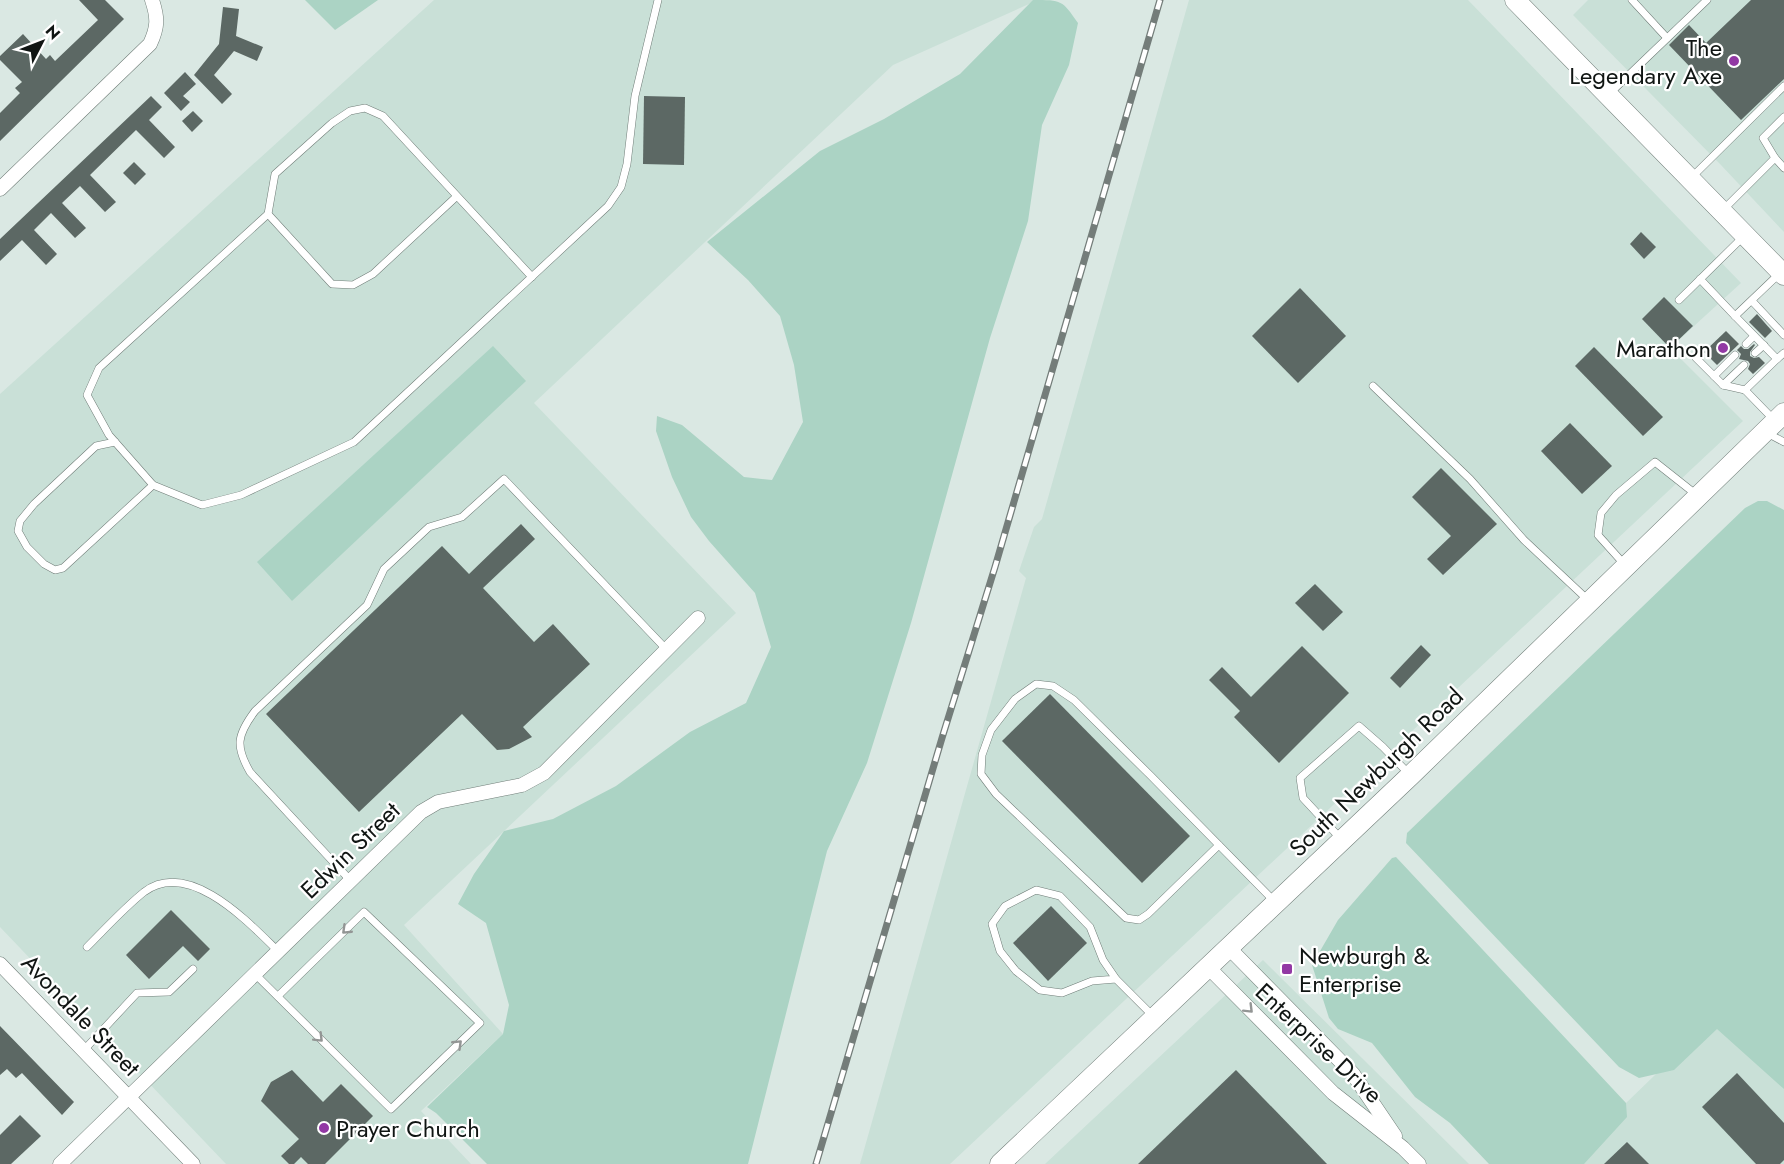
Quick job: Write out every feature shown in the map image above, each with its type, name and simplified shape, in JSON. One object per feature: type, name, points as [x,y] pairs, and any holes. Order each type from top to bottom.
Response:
[{"type":"main road","points":[[1515,0],[1783,274]]},
{"type":"main road","name":"South Newburgh Road","points":[[1000,1164],[1341,839],[1411,776],[1775,422]]},
{"type":"street","points":[[0,189],[142,53],[155,34],[158,17],[152,0]]},
{"type":"street","name":"Edwin Street","points":[[60,1164],[421,812],[438,802],[522,785],[544,773],[698,618]]},
{"type":"street","name":"Enterprise Drive","points":[[1228,947],[1353,1074],[1403,1148]]},
{"type":"street","name":"Avondale Street","points":[[0,964],[193,1164]]},
{"type":"street","name":"Enterprise Drive","points":[[1208,967],[1333,1093],[1403,1148],[1419,1164]]},
{"type":"lane","points":[[532,277],[383,116],[365,108],[350,111],[332,123],[275,174],[268,214],[99,368],[87,394],[109,435],[153,485],[202,505],[241,495],[354,442],[609,206],[621,187],[627,164],[635,96],[658,0]]},
{"type":"lane","points":[[1632,0],[1667,38]]},
{"type":"lane","points":[[1607,96],[1707,0]]},
{"type":"lane","points":[[1689,179],[1784,86]]},
{"type":"lane","points":[[1784,117],[1763,138],[1774,158],[1784,168]]},
{"type":"lane","points":[[1722,212],[1774,158]]},
{"type":"lane","points":[[268,214],[332,284],[353,285],[373,274],[456,197]]},
{"type":"lane","points":[[1679,300],[1745,236]]},
{"type":"lane","points":[[1735,316],[1783,274]]},
{"type":"lane","points":[[1700,279],[1777,359]]},
{"type":"lane","points":[[1752,301],[1784,335]]},
{"type":"lane","points":[[1746,344],[1754,336]]},
{"type":"lane","points":[[1755,353],[1764,345]]},
{"type":"lane","points":[[1746,390],[1784,353]]},
{"type":"lane","points":[[1714,376],[1735,355]]},
{"type":"lane","points":[[1696,358],[1723,385],[1746,390],[1775,422],[1784,442]]},
{"type":"lane","points":[[1723,385],[1744,365]]},
{"type":"lane","points":[[1372,386],[1470,479],[1524,540],[1590,602]]},
{"type":"lane","points":[[115,442],[96,446],[34,504],[20,521],[18,531],[27,547],[44,564],[55,570],[63,568],[153,485]]},
{"type":"lane","points":[[1626,566],[1598,534],[1601,513],[1616,495],[1655,462],[1698,496]]},
{"type":"lane","points":[[350,880],[250,772],[242,759],[238,743],[243,727],[255,711],[367,605],[384,569],[429,527],[462,517],[504,479],[666,650]]},
{"type":"lane","points":[[1219,845],[1148,914],[1139,920],[1126,918],[996,794],[981,774],[982,755],[991,730],[1015,699],[1036,684],[1053,687],[1074,700],[1219,845],[1276,903]]},
{"type":"lane","points":[[1341,839],[1303,798],[1300,778],[1359,726],[1411,776]]},
{"type":"lane","points":[[87,947],[146,891],[162,885],[185,883],[227,905],[247,920],[278,951]]},
{"type":"lane","points":[[1116,979],[1092,981],[1062,993],[1040,990],[1016,971],[1000,951],[992,924],[1005,906],[1036,891],[1060,896],[1090,927],[1103,960],[1116,979],[1155,1018]]},
{"type":"lane","points":[[255,974],[391,1109],[480,1023],[364,912],[278,996]]},
{"type":"lane","points":[[84,1050],[136,993],[169,992],[193,969]]},
{"type":"shaded area","points":[[434,0],[1038,0],[893,65],[534,403],[736,613],[404,925],[503,1034],[421,1111],[471,1164],[226,1164],[0,927],[0,394]]},
{"type":"shaded area","points":[[1189,0],[1468,0],[1741,283],[1670,348],[1743,421],[950,1164],[860,1164],[1026,578],[1019,571],[1034,527],[1042,519]]},
{"type":"shaded area","points":[[1588,0],[1784,0],[1784,232],[1573,15]]},
{"type":"shaded area","points":[[1263,960],[1469,1164],[1045,1164]]},
{"type":"shaded area","points":[[1717,1015],[1784,1089],[1784,1164],[1563,1164]]},
{"type":"green space","points":[[305,0],[378,0],[335,30]]},
{"type":"green space","points":[[1033,0],[1050,0],[1060,3],[1078,23],[1069,65],[1042,125],[1028,221],[990,338],[911,623],[867,763],[827,851],[748,1164],[487,1164],[436,1113],[427,1107],[503,1034],[509,1005],[486,923],[458,904],[474,874],[504,831],[553,819],[616,786],[690,732],[746,703],[771,647],[755,593],[691,517],[672,477],[656,431],[657,416],[682,425],[744,477],[772,480],[803,422],[794,365],[780,316],[748,280],[707,242],[820,151],[884,119],[960,74]]},
{"type":"green space","points":[[493,346],[526,381],[292,601],[257,562]]},
{"type":"green space","points":[[1758,501],[1767,501],[1784,510],[1784,1089],[1717,1029],[1674,1070],[1639,1078],[1619,1067],[1406,843],[1407,833],[1745,508]]},
{"type":"green space","points":[[1396,857],[1626,1103],[1627,1117],[1584,1164],[1489,1164],[1450,1123],[1415,1097],[1372,1043],[1338,1029],[1329,1018],[1312,965],[1338,920],[1392,858]]},
{"type":"building","points":[[79,0],[105,0],[124,19],[0,141],[0,113],[20,93],[15,88],[22,82],[0,60],[0,56],[23,34],[46,59],[50,55],[55,61],[98,20]]},
{"type":"building","name":"The Legendary Axe","points":[[1751,0],[1784,0],[1784,79],[1741,120],[1669,45],[1689,25],[1706,43]]},
{"type":"building","points":[[223,7],[239,9],[236,36],[263,47],[257,61],[234,51],[214,75],[232,94],[222,104],[194,75],[219,44]]},
{"type":"building","points":[[185,72],[196,84],[183,96],[190,102],[181,111],[164,93]]},
{"type":"building","points":[[151,96],[162,107],[149,120],[175,147],[164,158],[136,130],[90,175],[116,202],[105,212],[80,186],[62,203],[86,228],[75,238],[51,213],[34,230],[57,254],[46,265],[22,240],[0,261],[0,239]]},
{"type":"building","points":[[644,96],[685,97],[684,165],[643,164]]},
{"type":"building","points":[[193,111],[203,121],[192,132],[182,121]]},
{"type":"building","points":[[134,162],[146,174],[135,185],[123,173]]},
{"type":"building","points":[[1641,232],[1656,247],[1644,259],[1630,244]]},
{"type":"building","points":[[1300,288],[1346,336],[1298,383],[1252,336]]},
{"type":"building","points":[[1664,297],[1693,326],[1670,348],[1642,319]]},
{"type":"building","points":[[1757,314],[1772,331],[1765,338],[1749,322]]},
{"type":"building","points":[[1726,331],[1739,344],[1717,365],[1704,352]]},
{"type":"building","points":[[1754,344],[1750,356],[1759,357],[1765,363],[1753,374],[1748,369],[1750,364],[1748,361],[1739,359],[1741,354],[1737,350],[1741,346],[1748,349]]},
{"type":"building","points":[[1594,347],[1663,417],[1643,436],[1575,366]]},
{"type":"building","points":[[1570,423],[1612,466],[1582,494],[1541,451]]},
{"type":"building","points":[[1441,468],[1497,524],[1443,575],[1427,559],[1451,536],[1412,497]]},
{"type":"building","points":[[521,524],[535,539],[483,588],[534,642],[553,624],[590,664],[523,727],[532,737],[509,749],[497,750],[462,714],[359,812],[266,714],[442,546],[469,574]]},
{"type":"building","points":[[1315,584],[1343,612],[1323,631],[1295,603]]},
{"type":"building","points":[[1421,645],[1431,655],[1400,688],[1390,678]]},
{"type":"building","points":[[1302,646],[1349,693],[1279,763],[1234,717],[1240,711],[1209,680],[1222,667],[1251,697]]},
{"type":"building","points":[[1050,694],[1190,836],[1142,883],[1002,741]]},
{"type":"building","points":[[1051,906],[1087,943],[1048,981],[1013,943]]},
{"type":"building","points":[[171,910],[210,949],[198,961],[183,946],[149,979],[126,955]]},
{"type":"building","points":[[0,1026],[74,1102],[62,1115],[22,1073],[16,1078],[7,1069],[0,1075]]},
{"type":"building","name":"Prayer Church","points":[[292,1070],[323,1102],[341,1084],[373,1116],[325,1164],[308,1164],[301,1157],[294,1164],[289,1164],[281,1156],[299,1139],[261,1101],[271,1082]]},
{"type":"building","points":[[1236,1070],[1327,1164],[1138,1164]]},
{"type":"building","points":[[1737,1073],[1784,1123],[1784,1160],[1780,1164],[1756,1164],[1702,1107]]},
{"type":"building","points":[[20,1115],[41,1136],[11,1164],[0,1164],[0,1135]]},
{"type":"building","points":[[1627,1142],[1649,1164],[1604,1164]]},
{"type":"railway","points":[[816,1164],[995,567],[1160,0]]},
{"type":"place","name":"The Legendary Axe","points":[[1734,61]]},
{"type":"place","name":"Marathon","points":[[1723,348]]},
{"type":"place","name":"Newburgh & Enterprise","points":[[1287,969]]},
{"type":"place","name":"Prayer Church","points":[[324,1128]]}]
